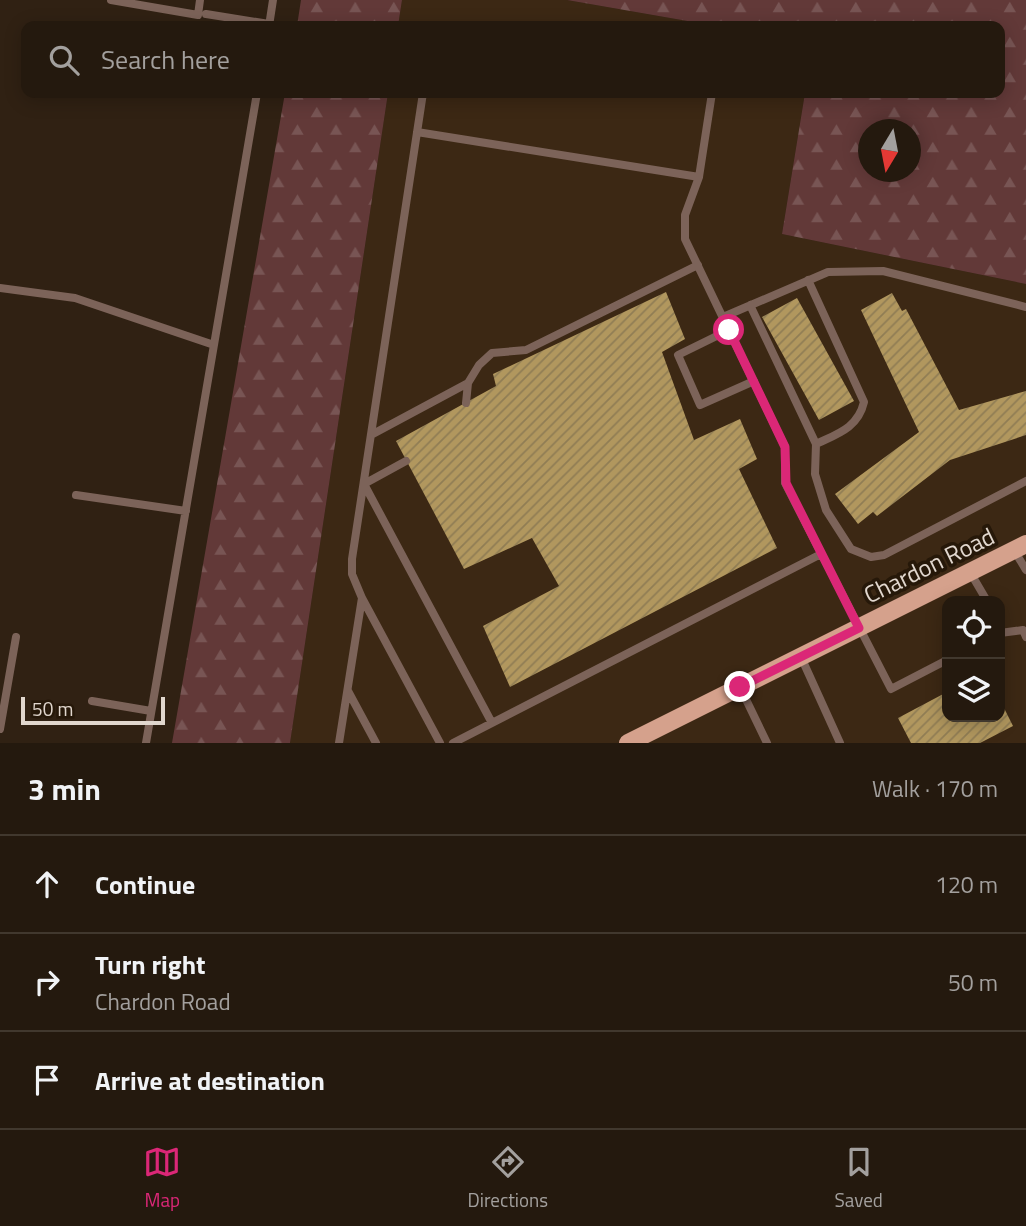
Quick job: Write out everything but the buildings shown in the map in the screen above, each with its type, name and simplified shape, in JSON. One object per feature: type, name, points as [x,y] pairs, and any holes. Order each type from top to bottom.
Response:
[{"type":"main road","name":"Chardon Road","points":[[628,743],[1020,547]]},
{"type":"lane","points":[[111,0],[198,15],[200,0]]},
{"type":"lane","points":[[270,21],[273,0]]},
{"type":"lane","points":[[206,14],[246,21]]},
{"type":"lane","points":[[146,743],[256,98]]},
{"type":"lane","points":[[422,98],[352,574],[439,743]]},
{"type":"lane","points":[[711,98],[699,177],[685,215],[685,239],[785,447],[786,483],[891,689],[942,663]]},
{"type":"lane","points":[[417,132],[699,177]]},
{"type":"lane","points":[[466,403],[468,383],[478,365],[492,353],[526,349],[698,265]]},
{"type":"lane","points":[[723,317],[828,272],[883,271],[1026,307]]},
{"type":"lane","points":[[808,280],[864,402],[861,416],[850,428],[816,444]]},
{"type":"lane","points":[[0,288],[75,298],[214,345]]},
{"type":"lane","points":[[750,305],[816,444],[815,474],[826,510],[851,549],[871,557],[884,555],[1026,481]]},
{"type":"lane","points":[[729,330],[678,355],[700,405],[754,381]]},
{"type":"lane","points":[[371,435],[468,383]]},
{"type":"lane","points":[[364,484],[406,461]]},
{"type":"lane","points":[[364,484],[492,723]]},
{"type":"lane","points":[[76,495],[186,511]]},
{"type":"lane","points":[[1020,547],[1026,570]]},
{"type":"lane","points":[[453,743],[821,554]]},
{"type":"lane","points":[[970,572],[984,596]]},
{"type":"lane","points":[[339,743],[362,598]]},
{"type":"lane","points":[[1005,629],[1023,630],[1026,637]]},
{"type":"lane","points":[[0,729],[16,636]]},
{"type":"lane","points":[[801,657],[840,743]]},
{"type":"lane","points":[[740,687],[767,743]]},
{"type":"lane","points":[[348,691],[376,743]]},
{"type":"lane","points":[[92,701],[151,712]]},
{"type":"shaded area","points":[[402,0],[567,0],[687,21],[399,21]]},
{"type":"shaded area","points":[[387,98],[804,98],[782,234],[1026,284],[1026,743],[290,743]]},
{"type":"green space","points":[[301,0],[402,0],[399,21],[298,21]]},
{"type":"green space","points":[[567,0],[1026,0],[1026,284],[782,234],[804,98],[1005,98],[1005,21],[687,21]]},
{"type":"green space","points":[[284,98],[387,98],[290,743],[172,743]]},
{"type":"route","points":[[729,330],[785,447],[786,483],[859,628],[740,687]]}]
